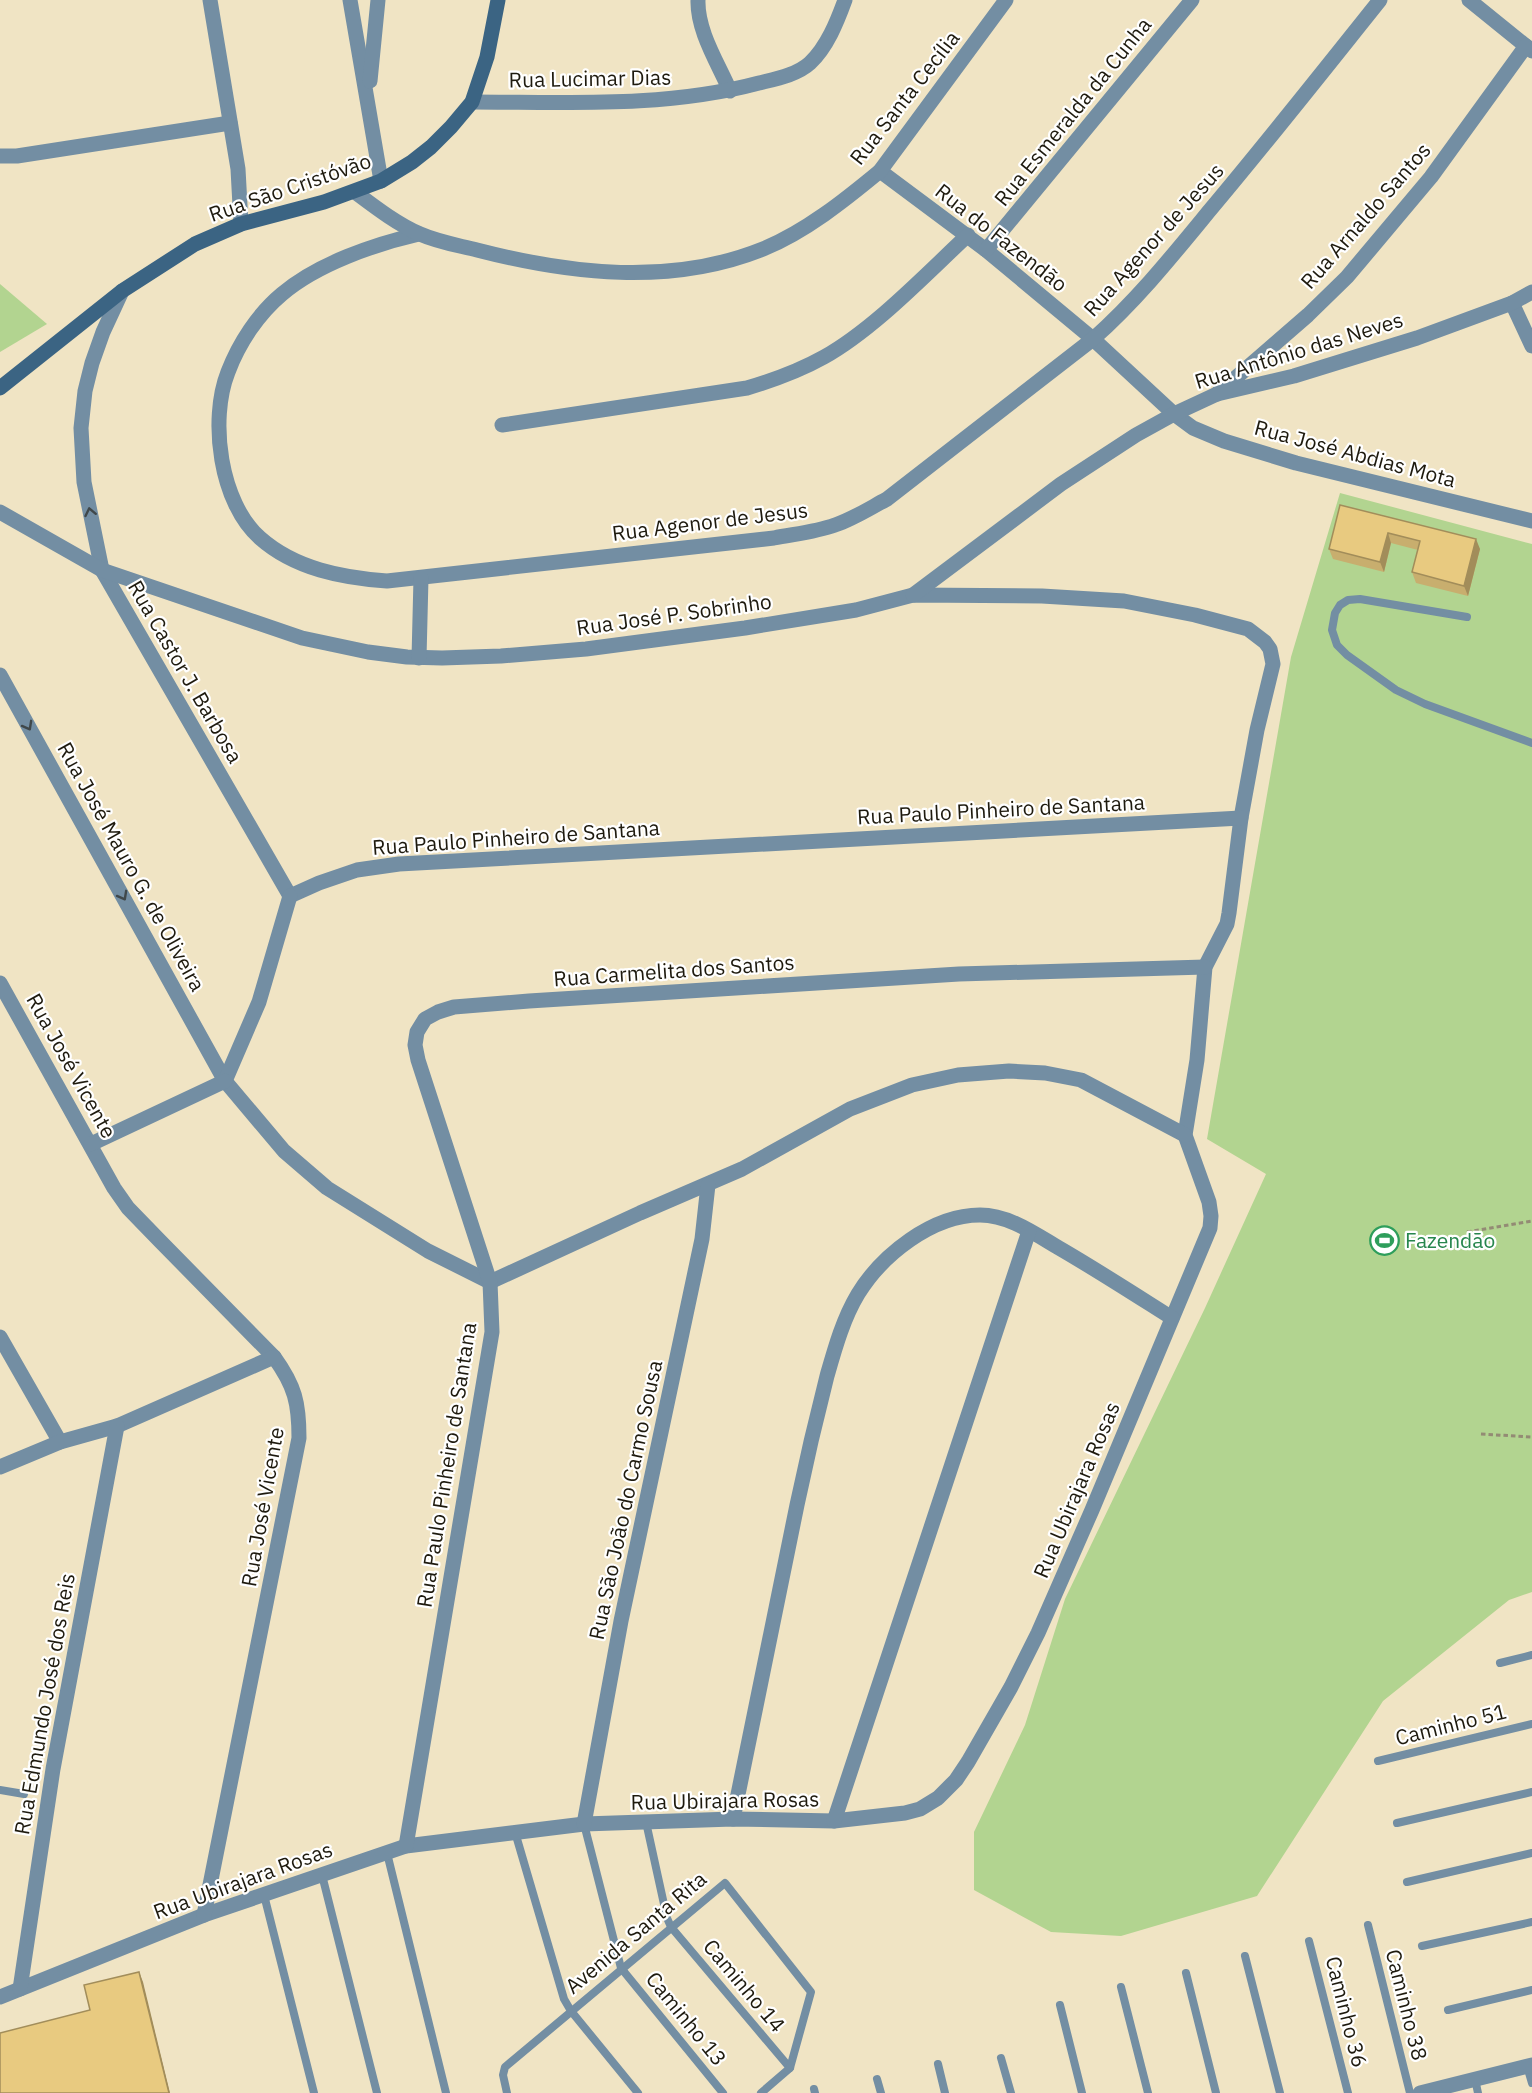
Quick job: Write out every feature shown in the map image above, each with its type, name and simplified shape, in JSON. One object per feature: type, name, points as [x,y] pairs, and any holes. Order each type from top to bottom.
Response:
[{"type":"main road","name":"Rua São Cristóvão","points":[[0,388],[122,291],[195,244],[240,224],[355,192],[381,181],[412,162],[451,127],[472,102],[487,57],[498,0]]},
{"type":"street","points":[[210,0],[238,169],[240,224]]},
{"type":"street","points":[[350,0],[381,181]]},
{"type":"street","points":[[368,99],[378,0]]},
{"type":"street","points":[[698,0],[698,12],[703,29],[730,91]]},
{"type":"street","name":"Rua Lucimar Dias","points":[[472,102],[613,103],[666,100],[730,91],[784,77],[809,64],[823,48],[837,22],[845,0]]},
{"type":"street","name":"Rua Santa Cecília","points":[[355,192],[382,212],[419,234],[440,242],[508,259],[589,271],[650,273],[686,271],[764,249],[832,208],[880,171],[1006,0]]},
{"type":"street","name":"Rua Esmeralda da Cunha","points":[[986,250],[1192,0]]},
{"type":"street","name":"Rua Agenor de Jesus","points":[[419,234],[387,241],[342,259],[283,293],[263,313],[247,335],[227,374],[219,428],[220,452],[228,485],[242,516],[259,537],[283,555],[326,573],[387,581],[774,538],[834,526],[887,499],[913,480],[1093,339],[1119,316],[1156,276],[1251,162],[1380,0]]},
{"type":"street","points":[[1469,0],[1529,48]]},
{"type":"street","name":"Rua Arnaldo Santos","points":[[1217,394],[1308,315],[1347,277],[1431,177],[1529,48]]},
{"type":"street","points":[[0,156],[17,156],[230,123]]},
{"type":"street","name":"Rua do Fazendão","points":[[880,171],[968,235],[1093,339],[1174,414]]},
{"type":"street","points":[[502,425],[747,388],[784,376],[851,340],[908,292],[968,235]]},
{"type":"street","points":[[102,570],[84,482],[81,428],[85,391],[93,363],[103,332],[122,291]]},
{"type":"street","name":"Rua Antônio das Neves","points":[[913,595],[1061,484],[1136,435],[1174,414],[1217,394],[1286,378],[1384,348],[1512,303],[1532,292]]},
{"type":"street","points":[[1512,303],[1532,346]]},
{"type":"street","name":"Rua José Abdias Mota","points":[[1174,414],[1193,428],[1214,437],[1286,460],[1532,521]]},
{"type":"street","name":"Rua Castor J. Barbosa","points":[[0,512],[102,570],[290,896]]},
{"type":"street","name":"Rua José P. Sobrinho","points":[[102,570],[302,638],[368,652],[419,658],[501,656],[586,649],[745,628],[856,610],[913,595],[1042,596],[1124,601],[1196,615],[1248,629],[1257,634],[1270,649],[1273,664],[1257,730],[1241,818]]},
{"type":"street","points":[[419,658],[421,578]]},
{"type":"street","name":"Rua José Mauro G. de Oliveira","points":[[0,675],[225,1081]]},
{"type":"street","points":[[225,1081],[284,1151],[327,1188],[428,1251],[490,1282],[640,1213],[708,1185],[798,1139],[850,1109],[912,1084],[958,1075],[1009,1071],[1045,1073],[1081,1080],[1185,1135],[1197,1060],[1204,967],[1227,924],[1241,818]]},
{"type":"street","name":"Rua Paulo Pinheiro de Santana","points":[[290,896],[357,870],[399,864],[1241,818]]},
{"type":"street","points":[[92,1144],[225,1081],[259,1002],[290,896]]},
{"type":"street","name":"Rua Carmelita dos Santos","points":[[490,1282],[415,1045],[417,1032],[425,1019],[438,1012],[454,1007],[529,1001],[959,974],[1204,967]]},
{"type":"street","name":"Rua José Vicente","points":[[0,983],[92,1144],[114,1188],[128,1208],[274,1357],[285,1372],[294,1391],[299,1410],[299,1438],[204,1915]]},
{"type":"street","name":"Rua Ubirajara Rosas","points":[[0,1997],[204,1915],[405,1846],[584,1824],[734,1819],[834,1821],[905,1813],[920,1809],[938,1798],[956,1780],[989,1726],[1038,1633],[1210,1228],[1209,1202],[1185,1135]]},
{"type":"street","name":"Rua São João do Carmo Sousa","points":[[584,1824],[621,1621],[702,1239],[708,1185]]},
{"type":"street","points":[[734,1819],[814,1424],[834,1352],[848,1313],[875,1270],[892,1253],[938,1225],[963,1216],[995,1216],[1029,1231],[1097,1270],[1172,1318]]},
{"type":"street","points":[[834,1821],[1029,1231]]},
{"type":"street","name":"Rua Paulo Pinheiro de Santana","points":[[405,1846],[492,1332],[490,1282]]},
{"type":"street","points":[[0,1337],[60,1442]]},
{"type":"street","points":[[0,1467],[60,1442],[117,1426],[274,1357]]},
{"type":"street","name":"Rua Edmundo José dos Reis","points":[[20,1989],[53,1769],[117,1426]]},
{"type":"street","points":[[1420,2093],[1476,2086],[1530,2066]]},
{"type":"lane","points":[[1467,617],[1360,599],[1348,600],[1340,605],[1335,613],[1332,630],[1337,645],[1347,655],[1396,690],[1425,704],[1532,743]]},
{"type":"lane","points":[[1500,1663],[1532,1655]]},
{"type":"lane","name":"Caminho 51","points":[[1378,1761],[1532,1724]]},
{"type":"lane","points":[[0,1790],[24,1794]]},
{"type":"lane","points":[[1397,1823],[1532,1792]]},
{"type":"lane","points":[[646,1822],[667,1918],[671,1927]]},
{"type":"lane","points":[[584,1824],[621,1968]]},
{"type":"lane","points":[[515,1832],[564,2000],[638,2093]]},
{"type":"lane","points":[[387,1853],[446,2093]]},
{"type":"lane","points":[[1407,1882],[1532,1853]]},
{"type":"lane","points":[[322,1875],[376,2093]]},
{"type":"lane","name":"Avenida Santa Rita","points":[[507,2093],[503,2076],[506,2067],[621,1968],[725,1883],[811,1992],[790,2068]]},
{"type":"lane","points":[[264,1894],[314,2093]]},
{"type":"lane","points":[[1422,1946],[1532,1922]]},
{"type":"lane","name":"Caminho 38","points":[[1368,1925],[1410,2093]]},
{"type":"lane","name":"Caminho 14","points":[[671,1927],[790,2068]]},
{"type":"lane","name":"Caminho 36","points":[[1309,1941],[1348,2093]]},
{"type":"lane","points":[[1245,1956],[1280,2093]]},
{"type":"lane","name":"Caminho 13","points":[[621,1968],[723,2093]]},
{"type":"lane","points":[[1186,1973],[1216,2093]]},
{"type":"lane","points":[[1122,1988],[1148,2093]]},
{"type":"lane","points":[[1448,2010],[1532,1990]]},
{"type":"lane","points":[[1060,2005],[1082,2093]]},
{"type":"lane","points":[[1001,2058],[1011,2093]]},
{"type":"lane","points":[[938,2064],[945,2093]]},
{"type":"lane","points":[[1530,2066],[1532,2084]]},
{"type":"lane","points":[[761,2093],[790,2068]]},
{"type":"lane","points":[[877,2079],[880,2093]]},
{"type":"path","points":[[1467,1232],[1532,1221]]},
{"type":"path","points":[[1481,1434],[1532,1437]]},
{"type":"green space","points":[[0,284],[47,324],[0,352]]},
{"type":"green space","name":"Fazendão","points":[[1340,493],[1532,544],[1532,1592],[1509,1600],[1383,1701],[1257,1896],[1121,1936],[1051,1932],[974,1890],[974,1832],[1025,1725],[1065,1599],[1205,1308],[1266,1174],[1207,1139],[1291,657]]},
{"type":"building","points":[[1340,505],[1476,539],[1464,586],[1412,572],[1420,541],[1388,533],[1380,562],[1329,549]]},
{"type":"building","points":[[139,1972],[169,2093],[0,2093],[0,2033],[90,2010],[84,1985]]},
{"type":"place","name":"Fazendão","points":[[1384,1241]]}]
